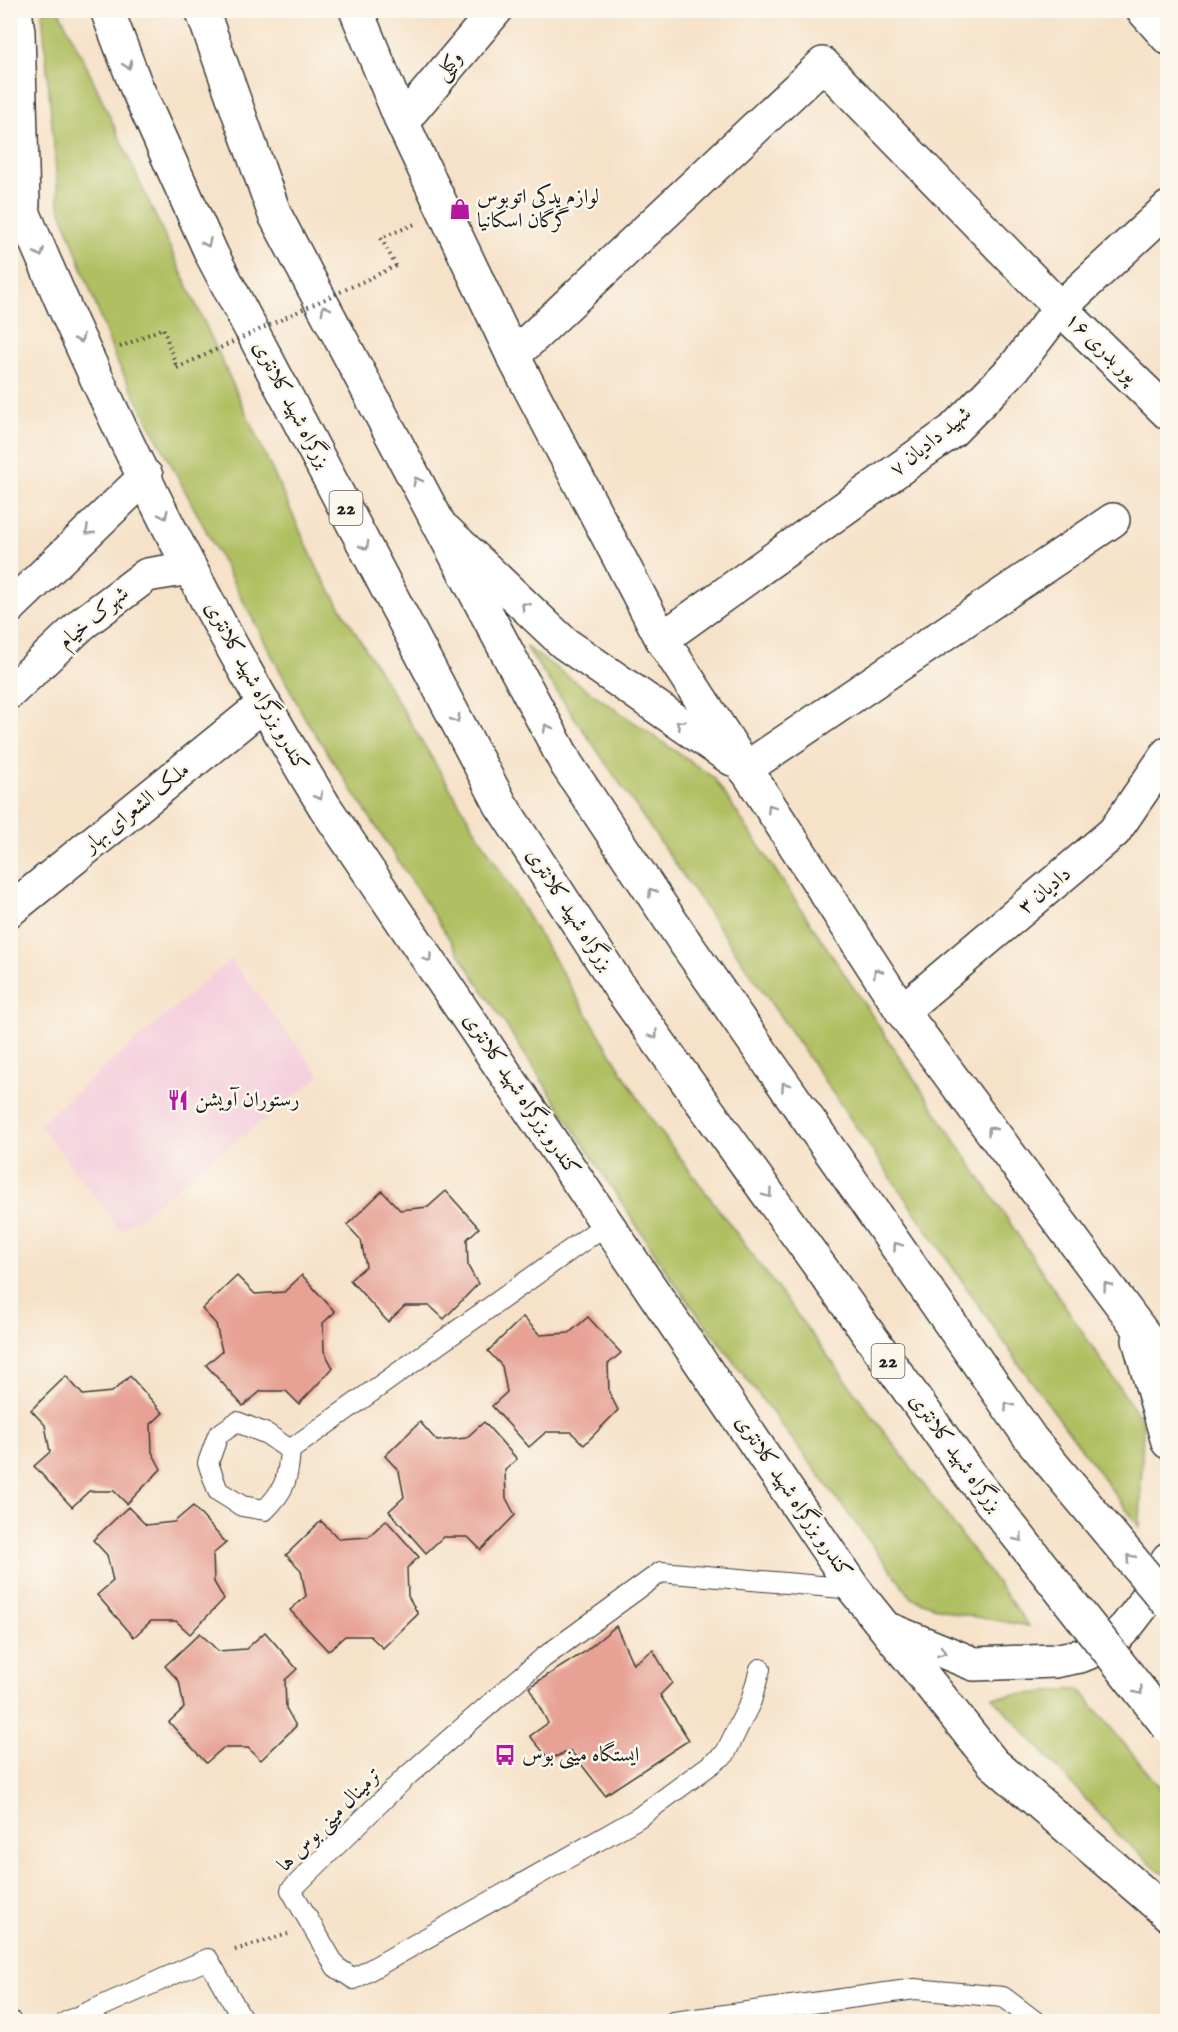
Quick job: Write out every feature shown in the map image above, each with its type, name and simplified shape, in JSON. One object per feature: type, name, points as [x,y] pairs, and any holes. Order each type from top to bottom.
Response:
[{"type":"main road","points":[[15,10],[18,32],[23,211]]},
{"type":"main road","name":"بزرگراه شهید کلانتری","points":[[107,10],[136,86],[207,244],[501,806],[620,988],[969,1474],[1167,1726]]},
{"type":"main road","points":[[202,10],[275,215],[567,765],[684,941],[1031,1439],[1167,1603]]},
{"type":"main road","points":[[356,10],[402,122],[513,356],[662,639],[902,1011],[1167,1366]]},
{"type":"main road","name":"وکیلی","points":[[402,122],[496,10]]},
{"type":"main road","points":[[1143,10],[1167,38]]},
{"type":"main road","name":"پور بدری ۱۶","points":[[513,356],[823,64],[1060,308],[1163,399]]},
{"type":"main road","name":"کندرو بزرگراه شهید کلانتری","points":[[10,180],[54,287],[190,568],[263,705],[325,807],[854,1589],[993,1763],[1167,1914]]},
{"type":"main road","name":"شهید دادیان ۷","points":[[662,639],[952,431],[1014,368],[1060,308],[1167,208]]},
{"type":"main road","points":[[10,607],[146,476]]},
{"type":"main road","points":[[745,769],[1113,520]]},
{"type":"main road","points":[[440,525],[564,643],[745,769]]},
{"type":"main road","name":"شهرک خیام","points":[[10,692],[83,624],[147,574],[190,568]]},
{"type":"main road","name":"ملک الشعرای بهار","points":[[10,910],[263,705]]},
{"type":"main road","name":"دادیان ۳","points":[[902,1011],[1114,832],[1167,753]]},
{"type":"main road","points":[[1134,1322],[1167,1442]]},
{"type":"main road","points":[[888,1629],[974,1664],[1054,1661],[1080,1656],[1109,1644],[1126,1626],[1143,1605],[1167,1559]]},
{"type":"lane","points":[[291,1450],[267,1434],[237,1422],[218,1435],[208,1463],[218,1491],[242,1506],[265,1510],[282,1493],[291,1450],[608,1223]]},
{"type":"lane","name":"ترمینال مینی بوس ها","points":[[760,1669],[751,1701],[725,1754],[638,1818],[354,1979],[336,1967],[291,1890],[406,1777],[543,1658],[661,1572],[854,1589]]},
{"type":"lane","points":[[66,2022],[208,1959],[244,2022]]},
{"type":"lane","points":[[674,2022],[915,1989],[1003,1997],[1036,2022]]},
{"type":"path","points":[[90,360],[163,328],[177,368],[396,266],[381,238]]},
{"type":"path","points":[[208,1959],[312,1926]]},
{"type":"shaded area","name":"رستوران آویشن","points":[[231,959],[320,1076],[121,1231],[39,1124]]},
{"type":"green space","points":[[42,11],[59,11],[87,67],[319,572],[649,1116],[1029,1626],[953,1613],[912,1598],[675,1284],[305,718],[116,360],[59,205]]},
{"type":"green space","points":[[526,647],[714,778],[1143,1423],[1140,1528],[1024,1371]]},
{"type":"green space","points":[[1079,1689],[1167,1796],[1167,1877],[1121,1838],[993,1697]]},
{"type":"building","points":[[382,1191],[400,1210],[428,1207],[446,1191],[479,1228],[467,1239],[468,1266],[478,1284],[444,1319],[430,1306],[405,1306],[388,1322],[350,1280],[366,1266],[361,1240],[347,1225]]},
{"type":"building","points":[[302,1275],[335,1312],[323,1323],[324,1351],[333,1368],[299,1404],[286,1391],[261,1391],[243,1406],[206,1365],[222,1351],[216,1324],[202,1309],[237,1276],[255,1294],[284,1292]]},
{"type":"building","points":[[523,1317],[540,1335],[569,1333],[588,1317],[621,1353],[608,1364],[609,1392],[618,1410],[584,1445],[571,1432],[546,1432],[529,1447],[492,1406],[507,1392],[502,1366],[488,1351]]},
{"type":"building","points":[[66,1376],[83,1395],[112,1392],[130,1376],[163,1413],[151,1424],[152,1452],[161,1469],[127,1504],[114,1491],[89,1491],[72,1507],[34,1466],[50,1452],[45,1425],[31,1410]]},
{"type":"building","points":[[420,1422],[437,1441],[466,1438],[484,1422],[517,1459],[505,1470],[506,1498],[515,1515],[481,1550],[468,1537],[443,1537],[426,1553],[389,1511],[404,1497],[399,1471],[385,1456]]},
{"type":"building","points":[[193,1506],[226,1543],[213,1554],[214,1582],[224,1599],[190,1634],[176,1621],[151,1621],[134,1637],[97,1595],[113,1581],[107,1555],[93,1540],[128,1507],[146,1525],[174,1522]]},
{"type":"building","points":[[386,1520],[419,1557],[407,1568],[408,1596],[418,1614],[383,1648],[370,1636],[345,1636],[328,1651],[290,1610],[306,1596],[301,1570],[286,1555],[321,1521],[339,1539],[368,1537]]},
{"type":"building","points":[[616,1626],[633,1664],[653,1650],[672,1683],[660,1695],[689,1740],[605,1795],[571,1751],[549,1759],[530,1736],[548,1723],[529,1687],[583,1653]]},
{"type":"building","points":[[265,1632],[297,1669],[285,1680],[286,1708],[296,1726],[261,1760],[248,1748],[223,1748],[206,1763],[169,1722],[184,1708],[179,1681],[165,1666],[200,1633],[218,1651],[246,1649]]},
{"type":"place","name":"لوازم یدکی اتوبوس گرگان اسکانيا","points":[[460,209]]},
{"type":"place","name":"رستوران آویشن","points":[[178,1100]]},
{"type":"place","name":"ایستگاه مینی بوس","points":[[505,1755]]}]
